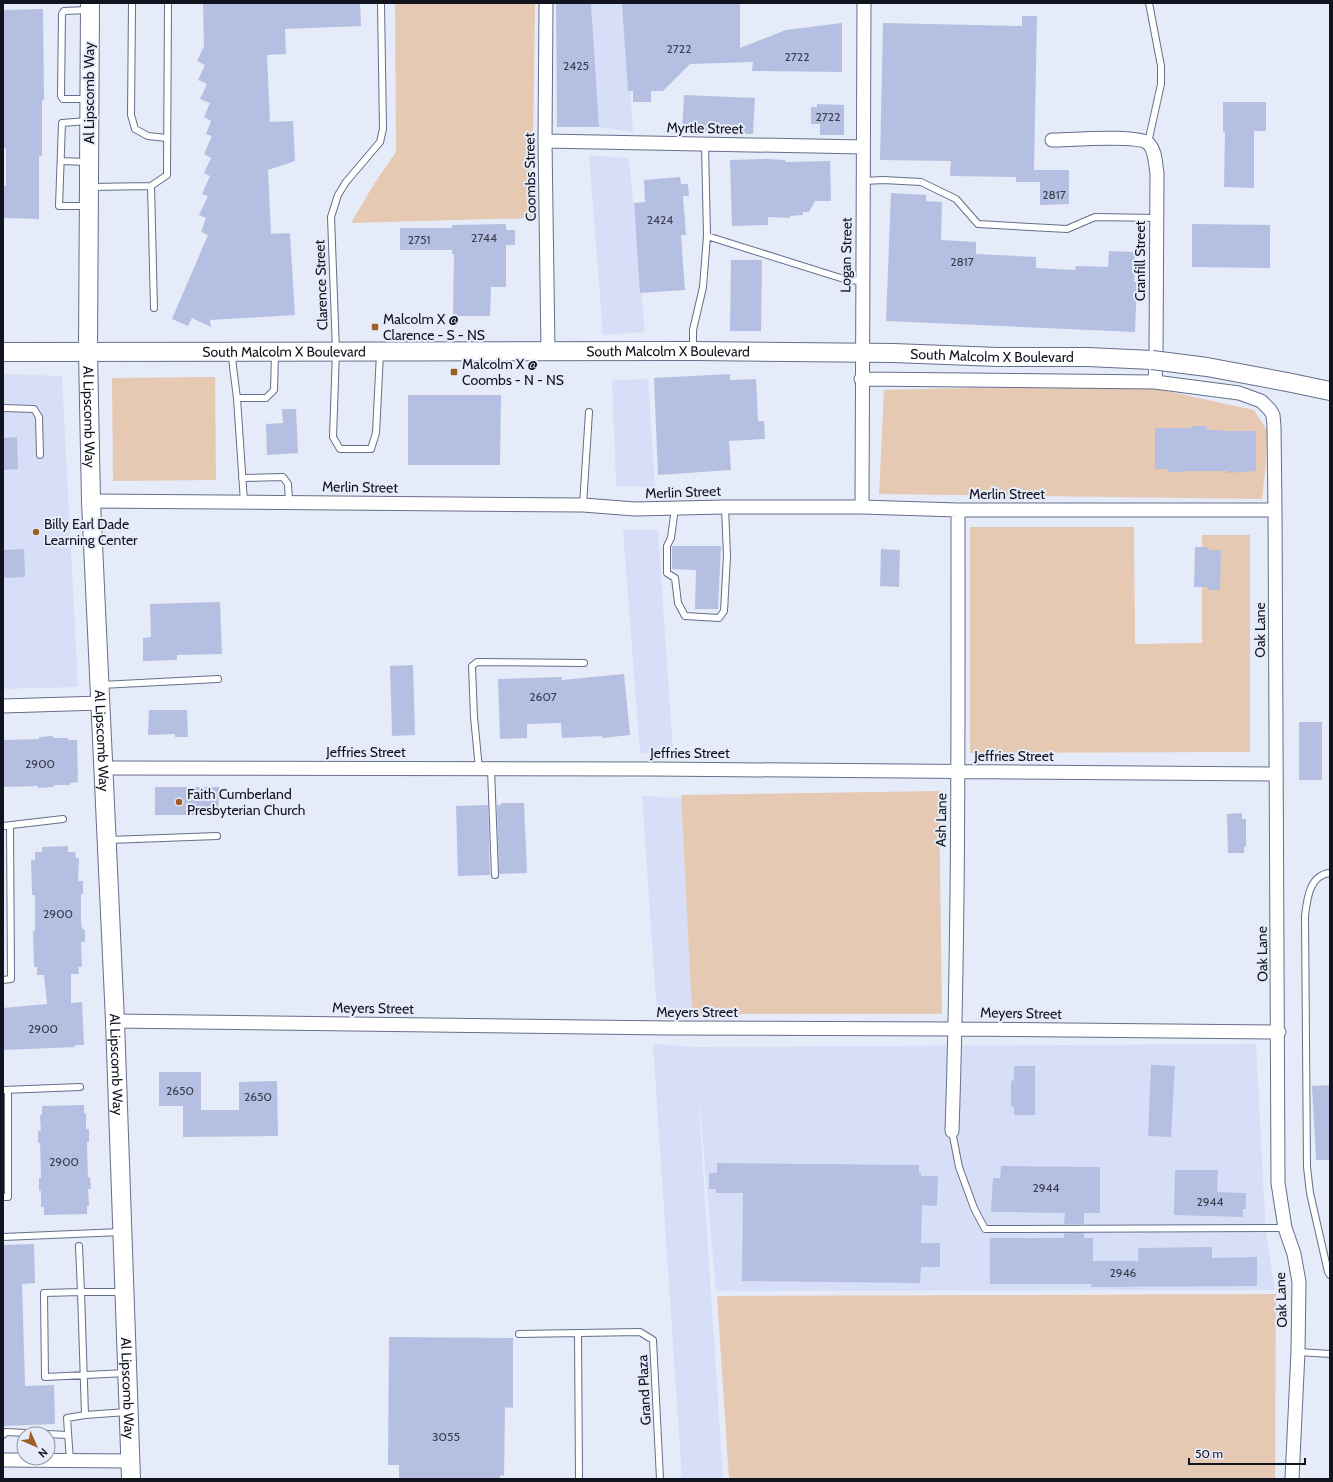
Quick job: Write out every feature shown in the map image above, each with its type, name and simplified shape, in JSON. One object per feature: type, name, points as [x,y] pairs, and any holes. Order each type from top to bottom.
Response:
[{"type":"street","name":"Coombs Street","points":[[546,3],[545,141],[548,351]]},
{"type":"street","name":"Logan Street","points":[[862,507],[861,354],[864,182],[864,3]]},
{"type":"street","name":"Al Lipscomb Way","points":[[90,6],[88,352],[91,501],[108,840],[123,1232],[130,1479]]},
{"type":"street","points":[[1052,140],[1122,138],[1140,139],[1148,143]]},
{"type":"street","name":"Myrtle Street","points":[[545,141],[863,147]]},
{"type":"street","name":"Cranfill Street","points":[[1148,143],[1154,152],[1156,173],[1155,382]]},
{"type":"street","name":"South Malcolm X Boulevard","points":[[3,352],[693,351],[861,354],[893,353],[998,357],[1088,357],[1152,360],[1261,376],[1330,391]]},
{"type":"street","name":"Oak Lane","points":[[861,379],[1155,382],[1239,393],[1261,400],[1273,414],[1279,1032],[1278,1183],[1285,1228],[1294,1254],[1299,1282],[1298,1352],[1292,1479]]},
{"type":"street","name":"Merlin Street","points":[[91,501],[583,505],[635,509],[725,507],[862,507],[958,510],[1275,510]]},
{"type":"street","name":"Ash Lane","points":[[952,1130],[955,1029],[958,772],[958,510]]},
{"type":"street","points":[[3,706],[100,694]]},
{"type":"street","name":"Jeffries Street","points":[[104,768],[1276,774]]},
{"type":"street","name":"Meyers Street","points":[[115,1021],[670,1028],[1279,1032]]},
{"type":"street","points":[[3,1460],[16,1460]]},
{"type":"street","points":[[56,1460],[130,1461]]},
{"type":"lane","points":[[132,3],[131,115],[135,129],[148,136],[167,138]]},
{"type":"lane","points":[[89,187],[151,186],[167,175],[168,3]]},
{"type":"lane","name":"Clarence Street","points":[[380,352],[376,432],[371,449],[340,449],[333,437],[336,351],[331,217],[338,195],[342,188],[380,142],[383,128],[381,3]]},
{"type":"lane","points":[[1148,143],[1160,94],[1161,72],[1149,3]]},
{"type":"lane","points":[[89,99],[63,99],[61,96],[62,14],[64,11],[90,6]]},
{"type":"lane","points":[[89,121],[62,123],[59,206],[89,206]]},
{"type":"lane","points":[[693,351],[693,330],[703,287],[707,236],[706,145]]},
{"type":"lane","points":[[61,161],[89,162]]},
{"type":"lane","points":[[864,182],[883,180],[921,182],[956,199],[978,224],[1067,229],[1095,217],[1156,218]]},
{"type":"lane","points":[[151,186],[154,308]]},
{"type":"lane","points":[[707,236],[848,280],[862,281]]},
{"type":"lane","points":[[232,351],[232,367],[237,398],[244,502]]},
{"type":"lane","points":[[237,398],[266,398],[274,390],[275,351]]},
{"type":"lane","points":[[3,408],[34,409],[39,417],[40,455]]},
{"type":"lane","points":[[583,505],[589,412]]},
{"type":"lane","points":[[242,478],[283,477],[288,484],[289,502]]},
{"type":"lane","points":[[675,508],[671,538],[667,546],[667,573],[675,578],[678,603],[685,616],[719,618],[724,611],[727,556],[725,507]]},
{"type":"lane","points":[[495,875],[485,769],[474,717],[472,666],[478,662],[584,663]]},
{"type":"lane","points":[[100,694],[218,678]]},
{"type":"lane","points":[[3,826],[63,819]]},
{"type":"lane","points":[[3,980],[12,979],[10,826]]},
{"type":"lane","points":[[108,840],[217,836]]},
{"type":"lane","points":[[1330,873],[1325,874],[1313,882],[1307,899],[1305,916],[1307,1167],[1310,1193],[1328,1272],[1330,1275]]},
{"type":"lane","points":[[3,1197],[8,1197],[6,1090],[80,1086]]},
{"type":"lane","points":[[952,1130],[959,1167],[974,1208],[985,1229],[1285,1228]]},
{"type":"lane","points":[[3,1236],[123,1232]]},
{"type":"lane","points":[[79,1246],[85,1415]]},
{"type":"lane","points":[[124,1292],[44,1293],[45,1377],[127,1373]]},
{"type":"lane","name":"Grand Plaza","points":[[519,1334],[640,1332],[653,1340],[660,1479]]},
{"type":"lane","points":[[578,1333],[579,1479]]},
{"type":"lane","points":[[1298,1352],[1330,1354]]},
{"type":"lane","points":[[70,1461],[67,1418],[85,1415],[129,1412]]},
{"type":"lane","points":[[3,1435],[6,1432],[16,1432]]},
{"type":"lane","points":[[56,1434],[68,1435]]},
{"type":"shaded area","points":[[395,3],[535,3],[532,218],[351,223],[374,184],[396,152]]},
{"type":"shaded area","points":[[591,3],[625,3],[633,132],[599,127]]},
{"type":"shaded area","points":[[589,155],[629,158],[645,332],[603,335]]},
{"type":"shaded area","name":"Billy Earl Dade Learning Center","points":[[3,374],[62,376],[78,687],[3,689]]},
{"type":"shaded area","points":[[215,377],[216,480],[113,481],[112,378]]},
{"type":"shaded area","points":[[648,379],[655,487],[616,486],[612,380]]},
{"type":"shaded area","points":[[1134,384],[1254,410],[1267,430],[1266,463],[1262,499],[879,494],[884,390]]},
{"type":"shaded area","points":[[970,527],[1134,527],[1135,644],[1202,643],[1202,535],[1250,535],[1250,752],[970,753]]},
{"type":"shaded area","points":[[623,530],[658,530],[673,751],[640,753]]},
{"type":"shaded area","points":[[939,791],[942,1014],[692,1014],[681,795]]},
{"type":"shaded area","points":[[642,796],[681,798],[692,1014],[657,1014]]},
{"type":"shaded area","points":[[653,1044],[694,1047],[1256,1044],[1266,1234],[1275,1290],[716,1291],[697,1077],[723,1479],[682,1479]]},
{"type":"shaded area","points":[[1276,1294],[1275,1479],[729,1479],[717,1296]]},
{"type":"building","points":[[203,3],[360,3],[361,26],[285,29],[286,54],[267,55],[270,122],[293,121],[295,161],[268,170],[271,234],[290,233],[295,315],[210,320],[211,327],[192,318],[188,326],[172,319],[208,235],[201,232],[206,218],[199,215],[208,196],[202,194],[210,176],[204,173],[211,158],[204,154],[212,136],[206,134],[211,121],[204,117],[210,103],[200,99],[207,84],[198,80],[205,65],[197,61],[204,46]]},
{"type":"building","points":[[556,3],[591,3],[599,127],[557,127]]},
{"type":"building","points":[[622,3],[740,3],[740,48],[786,30],[842,23],[842,72],[752,71],[753,62],[690,64],[663,91],[651,91],[651,102],[633,102],[633,91],[628,91]]},
{"type":"building","points":[[43,9],[44,100],[42,100],[42,155],[39,157],[39,219],[3,218],[3,186],[6,186],[6,148],[3,148],[3,10]]},
{"type":"building","points":[[1022,16],[1037,16],[1034,170],[1069,170],[1069,204],[1040,205],[1040,182],[1016,182],[1016,177],[950,176],[951,161],[880,160],[883,23],[1022,26]]},
{"type":"building","points":[[684,95],[755,98],[753,134],[682,131]]},
{"type":"building","points":[[1223,102],[1266,102],[1266,131],[1254,131],[1254,188],[1224,187],[1225,132],[1223,132]]},
{"type":"building","points":[[817,104],[844,105],[844,135],[820,135],[820,124],[811,124],[811,107],[817,107]]},
{"type":"building","points":[[730,160],[785,160],[786,162],[830,161],[831,201],[815,201],[809,212],[803,212],[803,215],[790,216],[790,218],[768,217],[768,225],[732,226]]},
{"type":"building","points":[[680,177],[681,184],[688,184],[689,196],[683,196],[686,235],[681,235],[685,290],[640,293],[634,203],[645,202],[644,180]]},
{"type":"building","points":[[891,193],[926,195],[926,201],[942,202],[941,240],[976,242],[976,254],[1036,257],[1036,268],[1075,270],[1076,266],[1108,267],[1109,251],[1135,252],[1134,282],[1137,282],[1135,332],[886,321]]},
{"type":"building","points":[[506,224],[506,230],[515,230],[515,245],[506,245],[506,287],[491,287],[490,316],[453,316],[454,254],[452,254],[452,250],[400,250],[400,228],[452,228],[452,225]]},
{"type":"building","points":[[1192,224],[1270,225],[1270,268],[1192,267]]},
{"type":"building","points":[[731,260],[762,260],[761,331],[730,331]]},
{"type":"building","points":[[730,374],[730,380],[756,379],[758,421],[764,421],[765,439],[729,441],[731,470],[658,475],[654,378]]},
{"type":"building","points":[[408,395],[501,395],[500,465],[408,465]]},
{"type":"building","points":[[282,409],[296,409],[298,453],[267,455],[266,424],[283,423]]},
{"type":"building","points":[[1192,426],[1207,426],[1207,430],[1256,431],[1256,471],[1227,473],[1227,471],[1168,472],[1168,469],[1155,469],[1155,428],[1192,428]]},
{"type":"building","points":[[17,437],[18,469],[3,470],[3,438]]},
{"type":"building","points":[[672,546],[721,546],[718,609],[695,609],[696,570],[672,569]]},
{"type":"building","points":[[1195,547],[1208,547],[1209,550],[1221,550],[1220,590],[1208,590],[1208,587],[1194,587]]},
{"type":"building","points":[[24,549],[25,577],[3,577],[3,550]]},
{"type":"building","points":[[881,549],[900,550],[899,587],[880,586]]},
{"type":"building","points":[[220,602],[222,654],[177,655],[177,660],[143,661],[143,638],[151,637],[150,604]]},
{"type":"building","points":[[413,665],[415,735],[392,736],[390,666]]},
{"type":"building","points":[[624,674],[630,735],[602,738],[602,736],[562,738],[561,723],[527,724],[527,738],[500,739],[498,679],[562,677],[562,680]]},
{"type":"building","points":[[149,710],[187,710],[188,737],[175,737],[175,734],[148,735]]},
{"type":"building","points":[[1299,722],[1322,722],[1322,780],[1299,780]]},
{"type":"building","points":[[53,736],[53,738],[68,738],[68,740],[77,740],[78,782],[70,783],[70,785],[54,785],[54,787],[3,787],[3,740],[39,739],[39,737]]},
{"type":"building","points":[[155,787],[219,787],[218,815],[155,815]]},
{"type":"building","points":[[501,803],[524,803],[527,873],[499,874],[497,805],[501,805]]},
{"type":"building","points":[[488,805],[490,875],[458,876],[456,806]]},
{"type":"building","points":[[1242,813],[1242,819],[1246,819],[1246,847],[1244,847],[1244,853],[1228,853],[1227,814]]},
{"type":"building","points":[[68,846],[68,852],[75,852],[76,858],[79,858],[78,881],[83,881],[83,894],[81,894],[81,919],[82,929],[85,930],[85,942],[81,942],[82,967],[78,967],[79,974],[71,974],[71,1003],[82,1002],[84,1045],[75,1045],[75,1047],[3,1050],[3,1008],[47,1004],[44,975],[37,975],[37,967],[34,967],[33,931],[35,931],[35,895],[32,895],[31,860],[35,860],[35,852],[42,852],[42,847]]},
{"type":"building","points":[[1151,1065],[1175,1066],[1171,1137],[1148,1136]]},
{"type":"building","points":[[1014,1066],[1035,1066],[1035,1115],[1014,1115],[1014,1106],[1011,1107],[1011,1081],[1014,1080]]},
{"type":"building","points":[[159,1072],[201,1072],[201,1110],[239,1110],[239,1082],[277,1081],[278,1136],[183,1137],[183,1106],[159,1106]]},
{"type":"building","points":[[1330,1085],[1330,1160],[1316,1160],[1312,1086]]},
{"type":"building","points":[[84,1105],[84,1113],[86,1113],[86,1129],[89,1129],[89,1142],[87,1142],[88,1177],[90,1177],[91,1189],[88,1189],[89,1206],[87,1206],[87,1214],[44,1215],[44,1207],[41,1207],[41,1191],[39,1191],[39,1178],[41,1178],[40,1143],[38,1143],[38,1131],[41,1131],[40,1115],[42,1115],[42,1106]]},
{"type":"building","points":[[717,1163],[919,1165],[919,1173],[921,1173],[921,1176],[938,1176],[937,1206],[922,1205],[921,1243],[940,1243],[940,1267],[921,1267],[920,1283],[742,1281],[743,1193],[716,1193],[716,1189],[709,1189],[709,1173],[717,1173]]},
{"type":"building","points":[[1001,1166],[1100,1167],[1100,1213],[1084,1213],[1084,1224],[1064,1224],[1065,1213],[991,1212],[993,1178],[1000,1178]]},
{"type":"building","points":[[1175,1170],[1218,1170],[1217,1192],[1246,1193],[1246,1209],[1243,1209],[1243,1217],[1174,1215]]},
{"type":"building","points":[[1064,1233],[1084,1233],[1084,1238],[1093,1238],[1093,1261],[1138,1261],[1138,1248],[1212,1247],[1212,1258],[1257,1257],[1257,1286],[1091,1287],[1091,1284],[990,1284],[990,1238],[1064,1238]]},
{"type":"building","points":[[34,1244],[35,1283],[22,1284],[25,1386],[54,1385],[55,1424],[3,1426],[3,1245]]},
{"type":"building","points":[[389,1337],[513,1338],[513,1408],[505,1407],[504,1476],[500,1475],[500,1479],[399,1479],[399,1465],[388,1465]]},
{"type":"place","name":"Malcolm X @ Clarence - S - NS","points":[[375,327]]},
{"type":"place","name":"Malcolm X @ Coombs - N - NS","points":[[454,372]]},
{"type":"place","name":"Billy Earl Dade Learning Center","points":[[36,532]]},
{"type":"place","name":"Faith Cumberland Presbyterian Church","points":[[179,802]]}]
